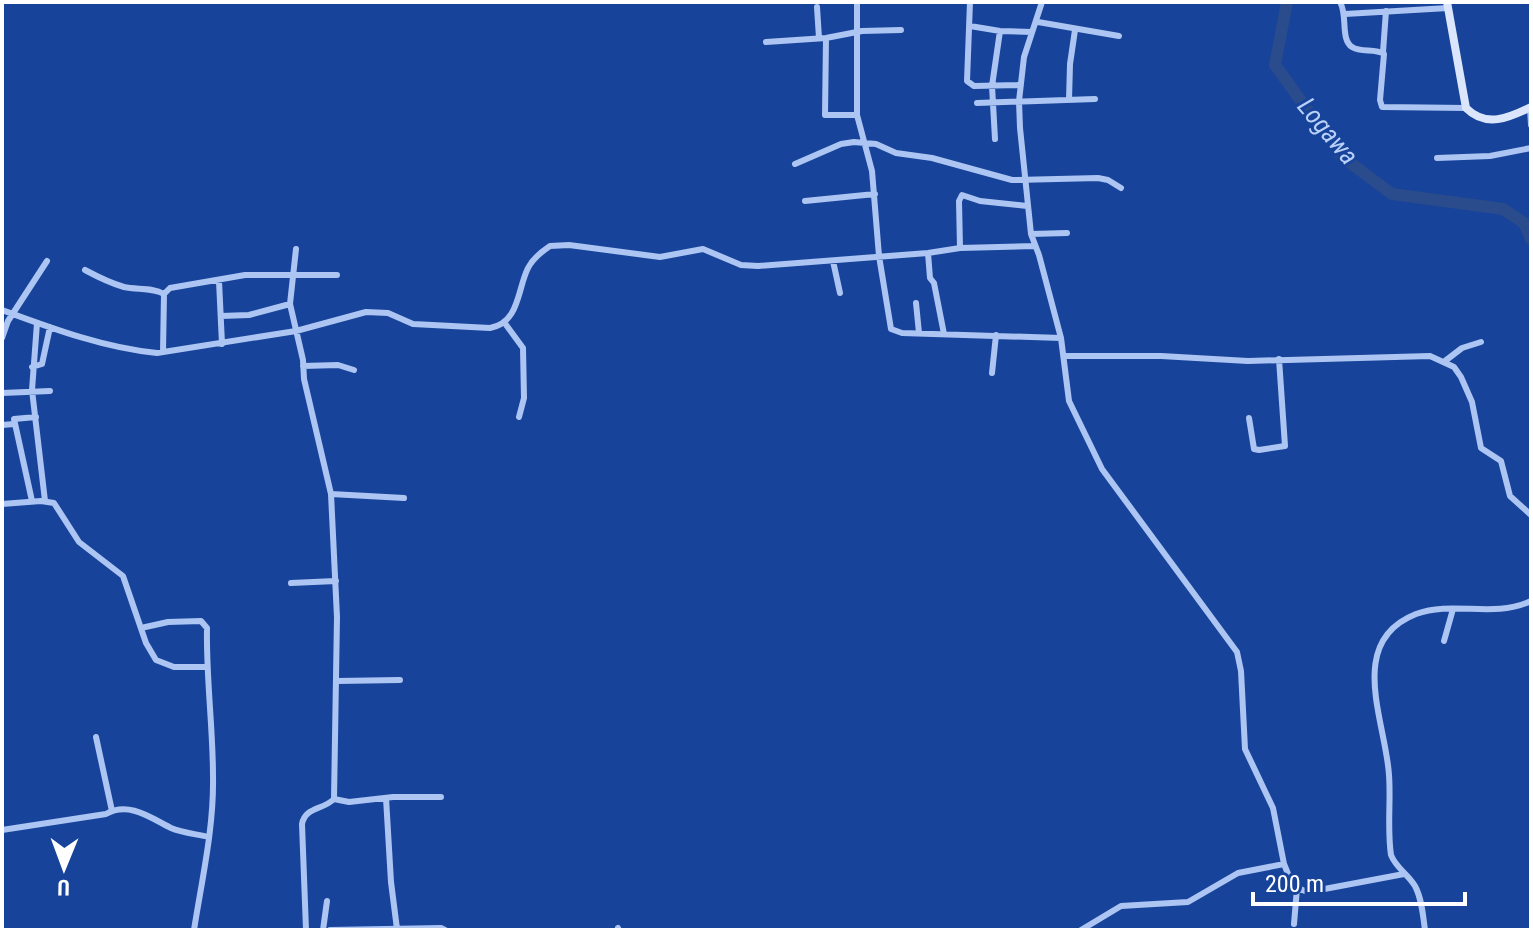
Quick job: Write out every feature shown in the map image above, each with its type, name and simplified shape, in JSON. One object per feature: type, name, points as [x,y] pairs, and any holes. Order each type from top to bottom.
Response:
[{"type":"main road","points":[[1447,5],[1466,108],[1477,117],[1495,120],[1511,117],[1530,107]]},
{"type":"street","points":[[857,2],[857,115],[875,194],[879,256],[891,329],[902,333],[1061,338]]},
{"type":"street","points":[[970,2],[967,81],[974,86],[1020,85]]},
{"type":"street","points":[[1042,2],[1038,22],[1024,57],[1020,85],[1024,181],[1031,234],[1061,338],[1069,401],[1102,469],[1237,652],[1241,671],[1245,749],[1273,808],[1284,864],[1293,886],[1305,891],[1319,890],[1404,874]]},
{"type":"street","points":[[1340,2],[1345,14],[1346,39],[1351,47],[1383,52]]},
{"type":"street","points":[[1345,14],[1447,5]]},
{"type":"street","points":[[817,7],[823,38],[825,115],[857,115]]},
{"type":"street","points":[[1386,11],[1382,107],[1466,108]]},
{"type":"street","points":[[1038,22],[1119,36]]},
{"type":"street","points":[[970,26],[1032,32]]},
{"type":"street","points":[[766,42],[823,38],[856,31],[901,30]]},
{"type":"street","points":[[1069,100],[1075,30]]},
{"type":"street","points":[[995,139],[992,86],[1000,31]]},
{"type":"street","points":[[977,103],[1095,99]]},
{"type":"street","points":[[1530,107],[1531,125]]},
{"type":"street","points":[[795,164],[841,144],[865,143],[896,153],[932,158],[1024,181],[1098,178],[1121,188]]},
{"type":"street","points":[[1437,158],[1490,156],[1531,148]]},
{"type":"street","points":[[805,201],[875,194]]},
{"type":"street","points":[[960,248],[959,201],[962,195],[980,201],[1027,206]]},
{"type":"street","points":[[1031,234],[1067,233]]},
{"type":"street","points":[[2,310],[141,352],[163,352],[296,331],[354,314],[378,311],[419,324],[500,326],[517,305],[530,264],[550,246],[569,245],[660,257],[703,249],[750,266],[960,248],[1035,246]]},
{"type":"street","points":[[296,249],[290,304],[331,494],[337,681],[334,799]]},
{"type":"street","points":[[928,253],[930,278],[934,283],[944,334]]},
{"type":"street","points":[[2,338],[5,325],[47,261]]},
{"type":"street","points":[[833,261],[840,293]]},
{"type":"street","points":[[85,270],[126,287],[164,294]]},
{"type":"street","points":[[163,352],[164,294],[170,288],[245,275],[337,275]]},
{"type":"street","points":[[219,281],[222,344]]},
{"type":"street","points":[[916,303],[919,333]]},
{"type":"street","points":[[221,316],[249,315],[290,304]]},
{"type":"street","points":[[504,322],[523,348],[524,398],[519,417]]},
{"type":"street","points":[[37,323],[32,390],[45,501]]},
{"type":"street","points":[[32,367],[42,364],[50,327]]},
{"type":"street","points":[[992,373],[996,335]]},
{"type":"street","points":[[1445,361],[1462,348],[1481,342]]},
{"type":"street","points":[[1064,356],[1279,359],[1409,355],[1430,356],[1445,361],[1454,367],[1469,391],[1481,448],[1501,461],[1510,496],[1531,515]]},
{"type":"street","points":[[1249,418],[1254,449],[1285,446],[1279,359]]},
{"type":"street","points":[[303,366],[338,365],[354,370]]},
{"type":"street","points":[[2,393],[50,391]]},
{"type":"street","points":[[32,501],[14,424],[15,418],[36,417]]},
{"type":"street","points":[[2,425],[14,424]]},
{"type":"street","points":[[331,494],[404,498]]},
{"type":"street","points":[[2,504],[32,501],[54,503],[79,542],[123,576],[156,660],[174,667],[206,667]]},
{"type":"street","points":[[291,583],[336,581]]},
{"type":"street","points":[[1425,930],[1414,883],[1394,862],[1390,847],[1389,774],[1375,697],[1373,675],[1376,658],[1383,642],[1398,624],[1416,614],[1453,609],[1508,610],[1531,601]]},
{"type":"street","points":[[1444,641],[1453,609]]},
{"type":"street","points":[[141,628],[168,622],[203,622],[207,628],[206,667],[214,779],[209,837],[194,930]]},
{"type":"street","points":[[337,681],[400,680]]},
{"type":"street","points":[[96,737],[112,811]]},
{"type":"street","points":[[306,930],[303,816],[334,799],[349,802],[441,797]]},
{"type":"street","points":[[386,798],[397,929]]},
{"type":"street","points":[[2,830],[122,809],[146,814],[171,828],[209,837]]},
{"type":"street","points":[[1081,930],[1121,906],[1188,902],[1238,873],[1284,864]]},
{"type":"street","points":[[1294,924],[1297,888]]},
{"type":"street","points":[[323,930],[327,901]]},
{"type":"street","points":[[330,930],[445,930]]},
{"type":"waterway","name":"Logawa","points":[[1287,2],[1275,65],[1341,156],[1392,194],[1503,209],[1524,223],[1531,239]]}]
